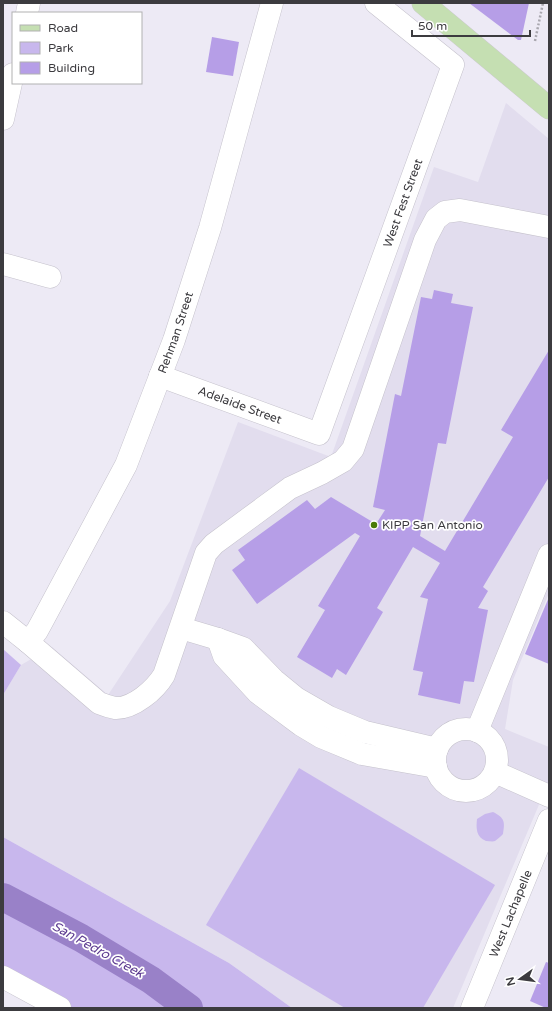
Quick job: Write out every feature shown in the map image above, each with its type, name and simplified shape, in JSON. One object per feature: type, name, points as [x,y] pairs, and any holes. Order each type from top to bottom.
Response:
[{"type":"main road","points":[[423,3],[549,108]]},
{"type":"street","name":"Rehman Street","points":[[28,642],[37,631],[126,466],[174,340],[210,228],[272,3]]},
{"type":"street","name":"West Fest Street","points":[[319,434],[453,65],[376,3]]},
{"type":"street","points":[[3,119],[12,78]]},
{"type":"street","points":[[3,622],[100,703],[114,708],[127,707],[142,698],[160,683],[164,675],[206,553],[214,544],[290,488],[343,461],[353,449],[425,240],[436,219],[445,212],[460,210],[549,227]]},
{"type":"street","points":[[3,264],[50,277]]},
{"type":"street","name":"Adelaide Street","points":[[160,376],[319,434]]},
{"type":"street","points":[[477,731],[549,555]]},
{"type":"street","points":[[181,628],[243,648],[274,680],[296,698],[329,718],[437,758]]},
{"type":"street","points":[[461,729],[477,731],[484,734],[495,747],[497,764],[495,772],[488,782],[477,789],[469,791],[460,790],[452,787],[440,776],[437,758],[441,742],[453,732],[461,729]]},
{"type":"street","points":[[495,772],[549,796]]},
{"type":"street","name":"West Lachapelle","points":[[472,1008],[549,820]]},
{"type":"street","points":[[3,977],[60,1008]]},
{"type":"path","points":[[535,41],[543,3]]},
{"type":"shaded area","name":"KIPP San Antonio","points":[[506,103],[549,139],[549,593],[513,680],[505,729],[549,747],[549,781],[453,1008],[292,1008],[229,963],[3,837],[3,695],[21,665],[52,647],[108,695],[170,601],[238,422],[331,457],[434,167],[478,182]]},
{"type":"green space","points":[[3,649],[21,665],[3,695]]},
{"type":"green space","points":[[299,768],[495,885],[423,1008],[345,1008],[206,925]]},
{"type":"green space","points":[[493,812],[502,818],[504,826],[503,834],[495,841],[486,841],[478,835],[477,819],[485,814]]},
{"type":"green space","points":[[3,837],[229,963],[292,1008],[71,1008],[3,973]]},
{"type":"building","points":[[469,3],[529,3],[521,40],[518,40]]},
{"type":"building","points":[[212,37],[239,42],[233,76],[206,72]]},
{"type":"building","points":[[434,290],[453,294],[451,303],[473,307],[446,444],[438,443],[420,536],[445,551],[513,437],[501,430],[549,350],[549,477],[483,587],[488,591],[478,608],[488,610],[474,682],[464,681],[460,704],[418,695],[423,672],[413,670],[428,599],[420,597],[440,563],[413,547],[377,608],[383,612],[346,675],[337,669],[332,678],[297,657],[325,610],[318,606],[360,536],[355,533],[257,604],[232,570],[245,560],[238,550],[307,500],[315,509],[331,497],[376,524],[385,510],[373,507],[395,394],[401,396],[421,297],[432,299]]},
{"type":"building","points":[[549,597],[549,664],[525,654]]},
{"type":"building","points":[[546,962],[549,963],[549,1008],[530,1001]]},
{"type":"waterway","name":"San Pedro Creek","points":[[3,897],[81,938],[151,980],[189,1008]]},
{"type":"place","name":"KIPP San Antonio","points":[[374,525]]}]
